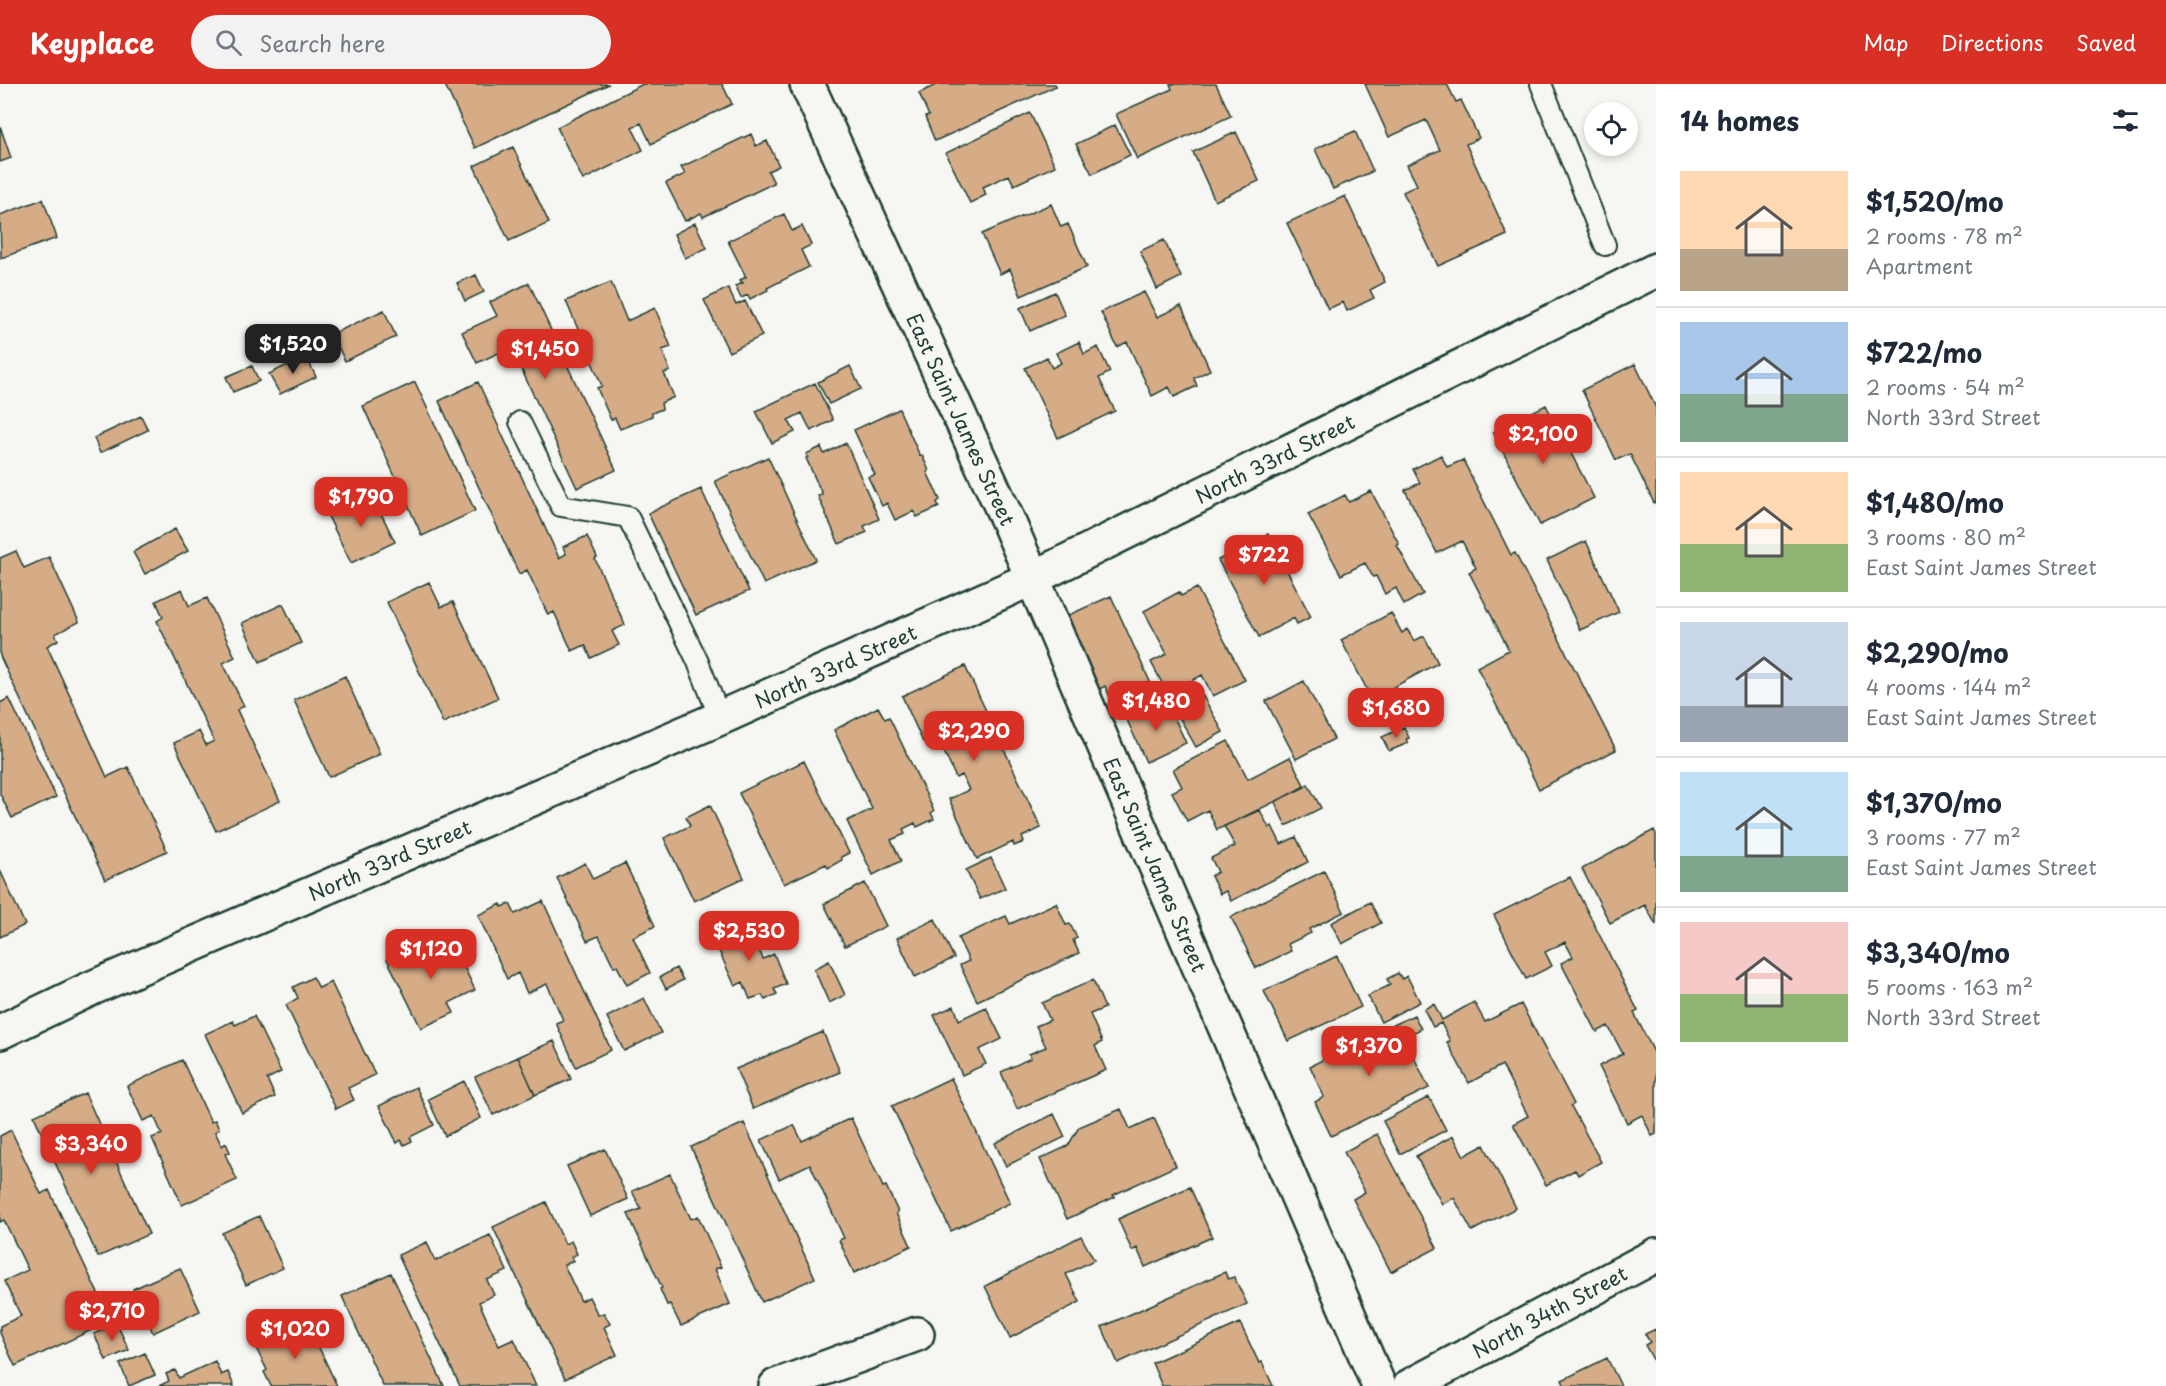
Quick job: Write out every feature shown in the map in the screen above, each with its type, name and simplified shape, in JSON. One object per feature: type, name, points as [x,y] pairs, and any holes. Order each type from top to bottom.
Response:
[{"type":"street","name":"East Saint James Street","points":[[807,84],[1033,578],[1379,1386]]},
{"type":"street","name":"North 33rd Street","points":[[0,1032],[92,988],[720,718],[1033,578],[1656,270]]},
{"type":"street","name":"North 34th Street","points":[[1410,1386],[1656,1255]]},
{"type":"street","points":[[776,1386],[917,1334]]},
{"type":"lane","points":[[1541,84],[1605,245]]},
{"type":"lane","points":[[520,422],[561,506],[628,517],[698,662],[720,718]]},
{"type":"building","points":[[609,84],[475,148],[445,85]]},
{"type":"building","points":[[643,84],[722,84],[732,104],[651,144],[641,123],[632,127],[643,150],[583,180],[557,127]]},
{"type":"building","points":[[938,84],[1055,84],[1056,86],[935,141],[925,117],[929,116],[919,93]]},
{"type":"building","points":[[1170,84],[1216,84],[1231,116],[1137,159],[1116,114],[1172,89]]},
{"type":"building","points":[[1365,84],[1447,84],[1456,102],[1461,100],[1479,138],[1466,144],[1507,235],[1438,266],[1403,192],[1417,185],[1407,165],[1440,150],[1426,120],[1389,137]]},
{"type":"building","points":[[1030,113],[1055,166],[1014,185],[1009,175],[983,187],[986,195],[970,203],[946,153]]},
{"type":"building","points":[[1115,125],[1130,155],[1092,174],[1076,144]]},
{"type":"building","points":[[0,126],[11,158],[0,162]]},
{"type":"building","points":[[1355,131],[1373,171],[1333,189],[1315,149]]},
{"type":"building","points":[[1236,132],[1259,181],[1215,201],[1193,152]]},
{"type":"building","points":[[751,134],[756,146],[767,141],[779,166],[768,171],[774,183],[703,217],[701,213],[685,221],[666,183],[685,174],[681,167]]},
{"type":"building","points":[[513,147],[549,223],[509,241],[474,166]]},
{"type":"building","points":[[1345,196],[1385,282],[1370,290],[1374,298],[1347,311],[1343,302],[1328,309],[1287,223]]},
{"type":"building","points":[[43,199],[57,238],[1,258],[0,215]]},
{"type":"building","points":[[1051,204],[1061,227],[1068,224],[1087,267],[1021,296],[1010,269],[1000,274],[982,234]]},
{"type":"building","points":[[784,214],[792,231],[802,226],[811,245],[801,250],[809,267],[750,299],[748,295],[741,298],[735,286],[743,283],[740,280],[746,277],[728,241]]},
{"type":"building","points":[[695,223],[707,248],[685,258],[674,234]]},
{"type":"building","points":[[1164,240],[1181,277],[1157,289],[1140,251]]},
{"type":"building","points":[[476,275],[484,292],[465,301],[457,283]]},
{"type":"building","points":[[611,282],[627,321],[655,308],[671,347],[662,350],[670,371],[664,373],[674,397],[661,403],[662,409],[652,413],[652,416],[620,429],[615,418],[611,420],[597,388],[602,386],[566,301]]},
{"type":"building","points":[[529,283],[616,470],[577,488],[511,347],[477,363],[462,332],[497,316],[490,302]]},
{"type":"building","points":[[728,288],[736,305],[745,301],[762,336],[729,352],[704,300]]},
{"type":"building","points":[[1055,292],[1065,315],[1030,331],[1020,308]]},
{"type":"building","points":[[1144,292],[1157,317],[1181,306],[1210,370],[1194,378],[1197,386],[1174,397],[1169,387],[1152,396],[1127,342],[1117,347],[1101,312]]},
{"type":"building","points":[[384,310],[396,337],[345,361],[332,334]]},
{"type":"building","points":[[1079,342],[1084,354],[1098,347],[1110,372],[1099,378],[1115,411],[1058,438],[1025,368],[1047,357],[1052,368],[1061,363],[1056,353]]},
{"type":"building","points":[[306,356],[316,377],[280,394],[269,374]]},
{"type":"building","points":[[1635,364],[1656,408],[1656,502],[1654,503],[1630,454],[1616,460],[1582,390]]},
{"type":"building","points":[[252,366],[259,381],[233,392],[226,377]]},
{"type":"building","points":[[850,366],[861,389],[829,404],[818,382]]},
{"type":"building","points":[[415,382],[475,511],[422,536],[363,406]]},
{"type":"building","points":[[478,382],[559,558],[566,554],[563,547],[587,536],[625,625],[612,631],[619,645],[591,658],[585,645],[572,651],[554,612],[548,615],[527,570],[519,574],[439,401]]},
{"type":"building","points":[[815,383],[833,420],[811,431],[802,413],[788,420],[795,432],[772,443],[756,411]]},
{"type":"building","points":[[1546,405],[1594,498],[1540,525],[1493,432]]},
{"type":"building","points":[[899,409],[920,456],[922,455],[940,500],[937,502],[939,507],[917,517],[914,511],[895,520],[887,503],[882,506],[868,477],[875,475],[854,430]]},
{"type":"building","points":[[141,416],[148,430],[100,453],[94,438]]},
{"type":"building","points":[[846,443],[879,519],[864,526],[867,532],[839,544],[818,496],[822,494],[806,454],[821,447],[824,454]]},
{"type":"building","points":[[1441,455],[1447,467],[1463,460],[1511,555],[1515,553],[1616,750],[1539,789],[1477,667],[1509,650],[1469,572],[1476,568],[1462,541],[1437,553],[1405,490],[1420,483],[1413,469]]},
{"type":"building","points":[[768,457],[816,560],[764,584],[715,481]]},
{"type":"building","points":[[701,489],[749,591],[696,615],[648,513]]},
{"type":"building","points":[[1371,491],[1423,594],[1404,605],[1396,588],[1385,594],[1376,576],[1373,577],[1365,563],[1341,575],[1308,514],[1345,495],[1349,502]]},
{"type":"building","points":[[371,493],[395,542],[351,563],[327,514]]},
{"type":"building","points":[[175,529],[188,551],[145,574],[133,552]]},
{"type":"building","points":[[1268,534],[1311,617],[1297,624],[1294,618],[1259,637],[1218,560]]},
{"type":"building","points":[[1586,541],[1619,612],[1580,630],[1547,560]]},
{"type":"building","points":[[16,551],[24,568],[49,557],[79,622],[55,634],[58,640],[47,646],[107,777],[128,767],[167,851],[105,880],[0,656],[0,558]]},
{"type":"building","points":[[429,582],[441,607],[453,602],[498,698],[443,723],[387,602]]},
{"type":"building","points":[[1197,588],[1245,680],[1213,696],[1202,675],[1169,696],[1151,662],[1167,654],[1144,611],[1179,592],[1181,596]]},
{"type":"building","points":[[182,589],[189,606],[207,598],[235,657],[223,663],[244,706],[237,710],[280,801],[216,831],[174,743],[199,731],[206,745],[214,741],[157,621],[163,617],[156,601]]},
{"type":"building","points":[[1111,596],[1156,695],[1117,713],[1105,686],[1096,691],[1062,618]]},
{"type":"building","points":[[283,604],[301,643],[260,662],[242,623]]},
{"type":"building","points":[[1391,613],[1402,633],[1407,629],[1414,641],[1424,636],[1438,663],[1372,699],[1341,640]]},
{"type":"building","points":[[965,666],[1041,828],[1022,837],[1024,842],[1014,846],[1013,842],[977,859],[949,799],[969,790],[962,775],[956,778],[937,736],[923,742],[902,696]]},
{"type":"building","points":[[345,676],[380,754],[329,777],[294,700]]},
{"type":"building","points":[[1304,681],[1334,739],[1296,759],[1266,701]]},
{"type":"building","points":[[1200,691],[1223,732],[1196,747],[1173,706]]},
{"type":"building","points":[[9,698],[56,797],[12,818],[0,794],[0,703]]},
{"type":"building","points":[[1167,702],[1186,743],[1146,762],[1127,720]]},
{"type":"building","points":[[878,707],[885,719],[889,717],[934,811],[931,813],[934,819],[917,827],[915,823],[903,829],[905,834],[891,840],[901,861],[873,875],[847,821],[872,809],[834,730]]},
{"type":"building","points":[[1404,727],[1409,738],[1406,739],[1408,743],[1389,751],[1382,737]]},
{"type":"building","points":[[1228,741],[1248,779],[1290,757],[1305,787],[1217,830],[1208,810],[1187,821],[1172,792],[1182,787],[1173,769]]},
{"type":"building","points":[[804,761],[849,853],[828,868],[826,864],[784,884],[739,793]]},
{"type":"building","points":[[1308,784],[1321,808],[1286,826],[1275,802]]},
{"type":"building","points":[[710,805],[744,878],[694,901],[664,838],[690,826],[686,817]]},
{"type":"building","points":[[1260,810],[1269,828],[1272,826],[1281,844],[1296,837],[1308,862],[1231,901],[1226,891],[1220,894],[1211,876],[1218,872],[1211,858],[1235,846],[1224,826]]},
{"type":"building","points":[[1654,830],[1656,834],[1656,925],[1645,905],[1610,923],[1582,869]]},
{"type":"building","points":[[991,858],[1005,888],[980,899],[966,870]]},
{"type":"building","points":[[585,863],[593,879],[625,863],[655,926],[633,937],[650,973],[627,985],[617,966],[614,967],[599,936],[587,941],[557,878]]},
{"type":"building","points":[[0,870],[25,925],[0,937]]},
{"type":"building","points":[[1324,871],[1344,912],[1309,929],[1311,933],[1288,944],[1291,951],[1256,968],[1231,917]]},
{"type":"building","points":[[1570,877],[1638,1011],[1634,1013],[1656,1056],[1656,1134],[1652,1136],[1642,1115],[1627,1123],[1599,1066],[1623,1054],[1608,1026],[1597,1032],[1561,963],[1573,957],[1565,942],[1545,952],[1552,966],[1526,979],[1494,915]]},
{"type":"building","points":[[865,883],[886,926],[845,946],[824,904]]},
{"type":"building","points":[[543,901],[611,1050],[576,1067],[556,1023],[563,1020],[547,984],[527,993],[518,973],[507,979],[478,915],[501,904],[502,907],[510,904],[515,914]]},
{"type":"building","points":[[1370,902],[1381,923],[1342,944],[1331,923]]},
{"type":"building","points":[[1056,903],[1066,925],[1070,924],[1077,938],[1073,940],[1079,953],[977,1001],[960,965],[969,961],[958,938],[1006,916],[1010,924]]},
{"type":"building","points":[[745,917],[763,959],[774,954],[786,984],[774,989],[777,994],[765,1000],[762,995],[750,999],[743,982],[735,986],[713,938],[734,929],[732,924]]},
{"type":"building","points":[[935,919],[954,958],[915,977],[897,938]]},
{"type":"building","points":[[431,938],[438,951],[453,944],[475,990],[449,1003],[454,1013],[421,1028],[387,959]]},
{"type":"building","points":[[1337,956],[1361,1007],[1288,1041],[1264,991]]},
{"type":"building","points":[[829,961],[845,995],[829,1003],[814,969]]},
{"type":"building","points":[[676,968],[683,980],[666,989],[660,977]]},
{"type":"building","points":[[1398,973],[1402,979],[1407,976],[1420,1002],[1381,1022],[1368,996],[1390,985],[1387,979]]},
{"type":"building","points":[[313,977],[319,988],[331,982],[375,1075],[348,1088],[354,1100],[336,1109],[286,1005],[298,998],[293,987]]},
{"type":"building","points":[[1093,980],[1105,1008],[1090,1014],[1102,1042],[1095,1046],[1106,1070],[1017,1109],[1001,1072],[1031,1058],[1029,1054],[1046,1047],[1036,1026],[1050,1020],[1042,1003]]},
{"type":"building","points":[[644,998],[661,1033],[624,1051],[607,1017]]},
{"type":"building","points":[[1474,1002],[1485,1022],[1521,1004],[1574,1104],[1571,1106],[1601,1162],[1578,1175],[1575,1170],[1546,1185],[1513,1124],[1528,1116],[1502,1065],[1469,1083],[1447,1042],[1450,1041],[1441,1023],[1433,1027],[1424,1009],[1434,1004],[1442,1020]]},
{"type":"building","points":[[954,1006],[959,1020],[986,1007],[1002,1039],[979,1050],[986,1064],[962,1075],[934,1015]]},
{"type":"building","points":[[1414,1015],[1421,1029],[1404,1037],[1429,1088],[1331,1136],[1315,1102],[1324,1097],[1310,1066]]},
{"type":"building","points":[[254,1016],[281,1072],[267,1079],[275,1097],[242,1113],[205,1034],[233,1021],[235,1025]]},
{"type":"building","points":[[823,1032],[840,1072],[753,1109],[736,1069]]},
{"type":"building","points":[[554,1041],[571,1079],[535,1095],[518,1057]]},
{"type":"building","points":[[518,1057],[535,1095],[493,1115],[475,1077]]},
{"type":"building","points":[[182,1060],[211,1122],[215,1120],[219,1129],[215,1132],[222,1146],[226,1143],[230,1152],[225,1154],[237,1180],[182,1205],[152,1138],[162,1134],[154,1116],[143,1121],[127,1086]]},
{"type":"building","points":[[951,1078],[1010,1203],[951,1231],[892,1106]]},
{"type":"building","points":[[464,1081],[481,1118],[445,1136],[428,1099]]},
{"type":"building","points":[[416,1087],[434,1125],[410,1137],[412,1141],[404,1145],[401,1140],[397,1143],[379,1106]]},
{"type":"building","points":[[85,1093],[149,1234],[98,1257],[34,1116]]},
{"type":"building","points":[[1429,1097],[1446,1130],[1400,1154],[1383,1121]]},
{"type":"building","points":[[1121,1109],[1130,1129],[1154,1118],[1176,1166],[1067,1219],[1040,1159],[1068,1146],[1079,1127]]},
{"type":"building","points":[[1054,1114],[1065,1137],[1006,1166],[995,1143]]},
{"type":"building","points":[[851,1118],[883,1187],[886,1186],[911,1246],[854,1273],[839,1240],[844,1238],[810,1164],[779,1179],[761,1140],[794,1125],[802,1141]]},
{"type":"building","points":[[744,1123],[815,1278],[762,1302],[691,1147]]},
{"type":"building","points":[[11,1130],[41,1194],[49,1190],[111,1321],[15,1366],[0,1333],[0,1326],[21,1316],[4,1281],[28,1270],[4,1220],[0,1222],[0,1136]]},
{"type":"building","points":[[1377,1134],[1437,1248],[1391,1272],[1353,1199],[1365,1192],[1344,1152]]},
{"type":"building","points":[[1453,1136],[1464,1156],[1484,1145],[1516,1208],[1472,1231],[1454,1198],[1442,1204],[1416,1156]]},
{"type":"building","points":[[605,1149],[628,1199],[590,1216],[567,1166]]},
{"type":"building","points":[[670,1174],[691,1219],[698,1216],[721,1267],[715,1269],[730,1304],[681,1326],[670,1304],[667,1305],[660,1289],[662,1288],[628,1214],[641,1209],[632,1191]]},
{"type":"building","points":[[1190,1187],[1212,1237],[1145,1267],[1137,1248],[1132,1251],[1118,1219]]},
{"type":"building","points":[[546,1202],[565,1244],[571,1241],[577,1254],[571,1257],[573,1261],[564,1265],[581,1301],[589,1297],[598,1315],[604,1313],[610,1324],[604,1327],[617,1355],[565,1379],[493,1227]]},
{"type":"building","points":[[259,1216],[283,1268],[246,1285],[222,1233]]},
{"type":"building","points":[[490,1235],[507,1271],[487,1280],[494,1295],[479,1302],[499,1346],[514,1339],[536,1386],[460,1386],[398,1255],[427,1242],[435,1261]]},
{"type":"building","points":[[1081,1236],[1094,1260],[1066,1274],[1080,1302],[1010,1338],[985,1286]]},
{"type":"building","points":[[180,1268],[200,1311],[153,1333],[133,1289]]},
{"type":"building","points":[[1225,1272],[1228,1279],[1234,1277],[1247,1304],[1118,1363],[1102,1327]]},
{"type":"building","points":[[391,1273],[444,1386],[383,1386],[342,1296]]},
{"type":"building","points":[[307,1322],[337,1386],[271,1386],[264,1372],[267,1370],[255,1346]]},
{"type":"building","points":[[1240,1323],[1273,1386],[1162,1386],[1152,1363]]},
{"type":"building","points":[[117,1324],[129,1350],[106,1360],[94,1334]]},
{"type":"building","points":[[1656,1329],[1656,1365],[1645,1345],[1650,1342],[1645,1334]]},
{"type":"building","points":[[145,1353],[155,1375],[129,1386],[120,1364]]},
{"type":"building","points":[[1607,1358],[1621,1386],[1565,1386],[1562,1380]]},
{"type":"building","points":[[215,1361],[221,1375],[228,1372],[234,1386],[159,1386],[169,1381],[166,1374],[175,1370],[179,1378]]}]
